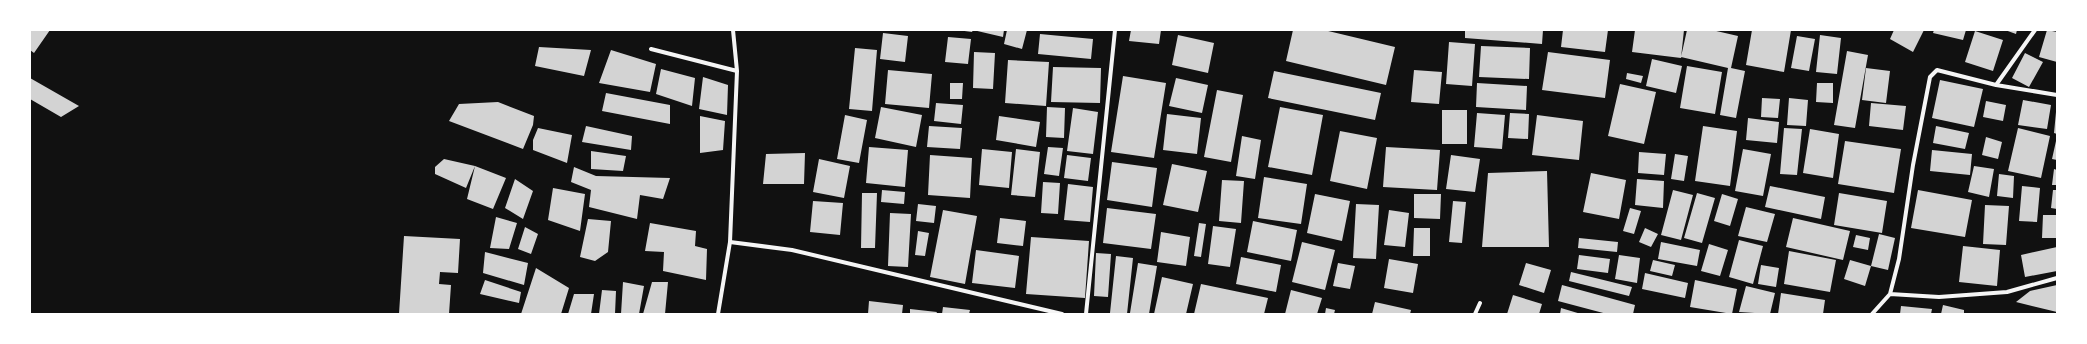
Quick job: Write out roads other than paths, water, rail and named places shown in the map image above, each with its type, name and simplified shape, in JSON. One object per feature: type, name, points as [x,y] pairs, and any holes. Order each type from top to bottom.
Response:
[{"type":"street","points":[[718,314],[730,242],[737,71],[733,30]]},
{"type":"street","points":[[1086,314],[1115,30]]},
{"type":"street","points":[[1996,85],[2035,30]]},
{"type":"street","points":[[651,49],[737,71]]},
{"type":"street","points":[[1872,314],[1890,294],[1899,259],[1913,165],[1930,77],[1937,70],[1996,85],[2057,95]]},
{"type":"street","points":[[730,242],[792,250],[1062,314]]},
{"type":"street","points":[[1890,294],[1939,297],[2000,292],[2057,278]]},
{"type":"street","points":[[1475,314],[1480,303]]}]
